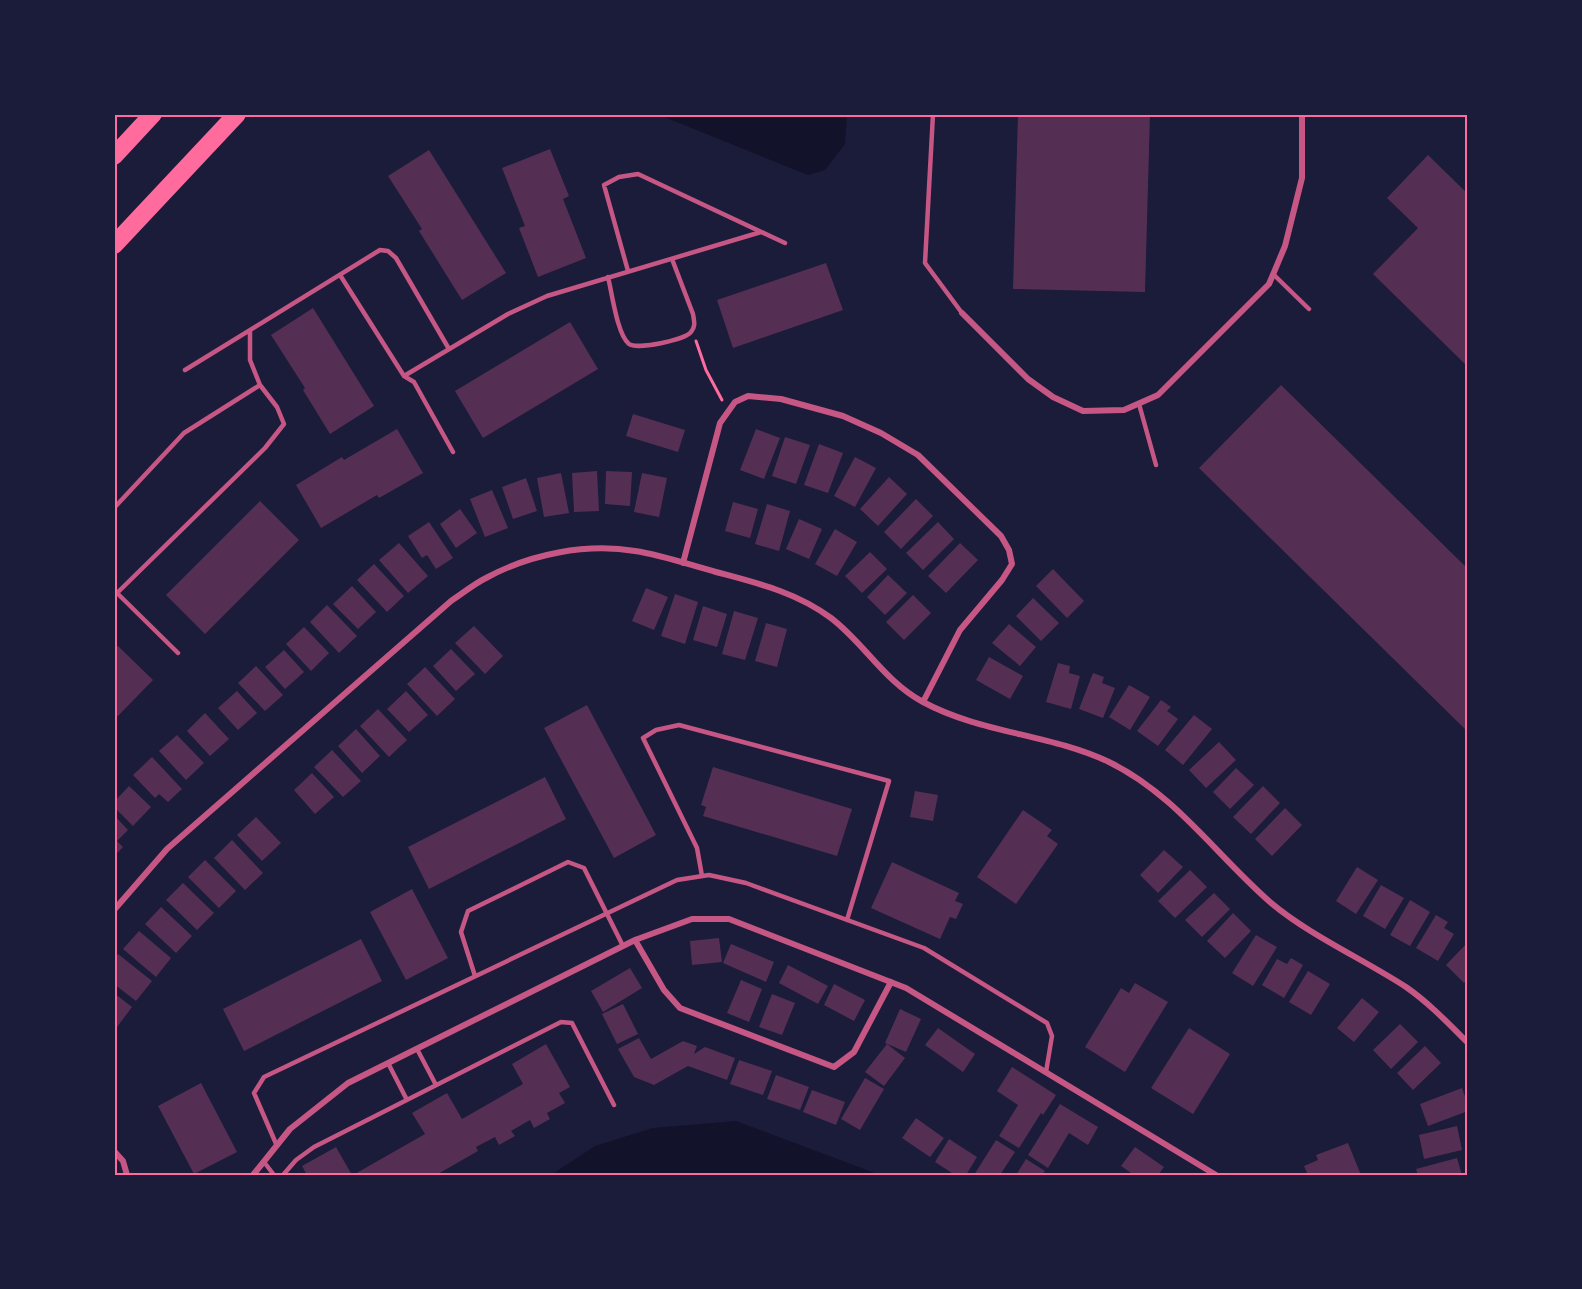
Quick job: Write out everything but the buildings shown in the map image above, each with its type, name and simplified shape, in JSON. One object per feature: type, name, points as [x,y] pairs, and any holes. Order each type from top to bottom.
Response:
[{"type":"highway","points":[[114,156],[153,114]]},
{"type":"highway","points":[[114,245],[237,114]]},
{"type":"street","points":[[962,313],[1028,379],[1053,397],[1083,411],[1124,410],[1158,395],[1269,284],[1285,246],[1302,178],[1302,114]]},
{"type":"street","points":[[683,563],[720,423],[735,402],[748,396],[781,399],[843,416],[918,455],[1001,536],[1009,550],[1012,564],[1002,580],[960,630],[923,702]]},
{"type":"street","points":[[114,910],[167,849],[451,601],[486,578],[529,559],[590,547],[636,551],[775,588],[801,598],[832,619],[898,685],[923,702],[963,719],[1061,745],[1107,761],[1144,782],[1175,808],[1271,902],[1408,989],[1437,1012],[1468,1042]]},
{"type":"street","points":[[253,1175],[290,1130],[348,1083],[635,940],[692,919],[729,920],[906,988],[1216,1175]]},
{"type":"street","points":[[635,940],[664,990],[681,1008],[834,1067],[854,1052],[891,982]]},
{"type":"street","points":[[114,1151],[123,1161],[127,1175]]},
{"type":"lane","points":[[933,114],[925,263],[962,313]]},
{"type":"lane","points":[[627,271],[604,185],[619,177],[638,174],[785,243]]},
{"type":"lane","points":[[404,376],[508,314],[548,296],[761,232]]},
{"type":"lane","points":[[185,370],[380,250],[388,251],[396,258],[449,349]]},
{"type":"lane","points":[[608,277],[623,336],[631,345],[639,347],[686,336],[693,330],[695,324],[672,259]]},
{"type":"lane","points":[[1273,274],[1309,309]]},
{"type":"lane","points":[[340,275],[404,376],[414,382],[453,452]]},
{"type":"lane","points":[[178,653],[115,594],[264,448],[284,424],[278,407],[260,385],[250,360],[250,331]]},
{"type":"lane","points":[[114,508],[184,433],[260,385]]},
{"type":"lane","points":[[1139,404],[1156,465]]},
{"type":"lane","points":[[702,876],[698,848],[643,738],[656,730],[679,724],[889,781],[847,920]]},
{"type":"lane","points":[[475,976],[461,932],[468,911],[568,862],[584,868],[623,946]]},
{"type":"lane","points":[[277,1146],[254,1093],[264,1077],[677,880],[709,875],[746,883],[924,948],[1047,1023],[1052,1036],[1046,1072]]},
{"type":"lane","points":[[283,1175],[296,1160],[314,1147],[561,1022],[572,1023],[614,1105]]},
{"type":"lane","points":[[417,1048],[436,1085]]},
{"type":"lane","points":[[388,1063],[407,1100]]},
{"type":"lane","points":[[264,1162],[274,1175]]},
{"type":"path","points":[[693,330],[706,370],[718,396],[729,408]]},
{"type":"shaded area","points":[[657,114],[847,114],[845,144],[825,170],[808,175]]},
{"type":"shaded area","points":[[736,1121],[880,1175],[720,1175],[709,1173],[695,1175],[551,1175],[595,1146],[653,1128]]}]
